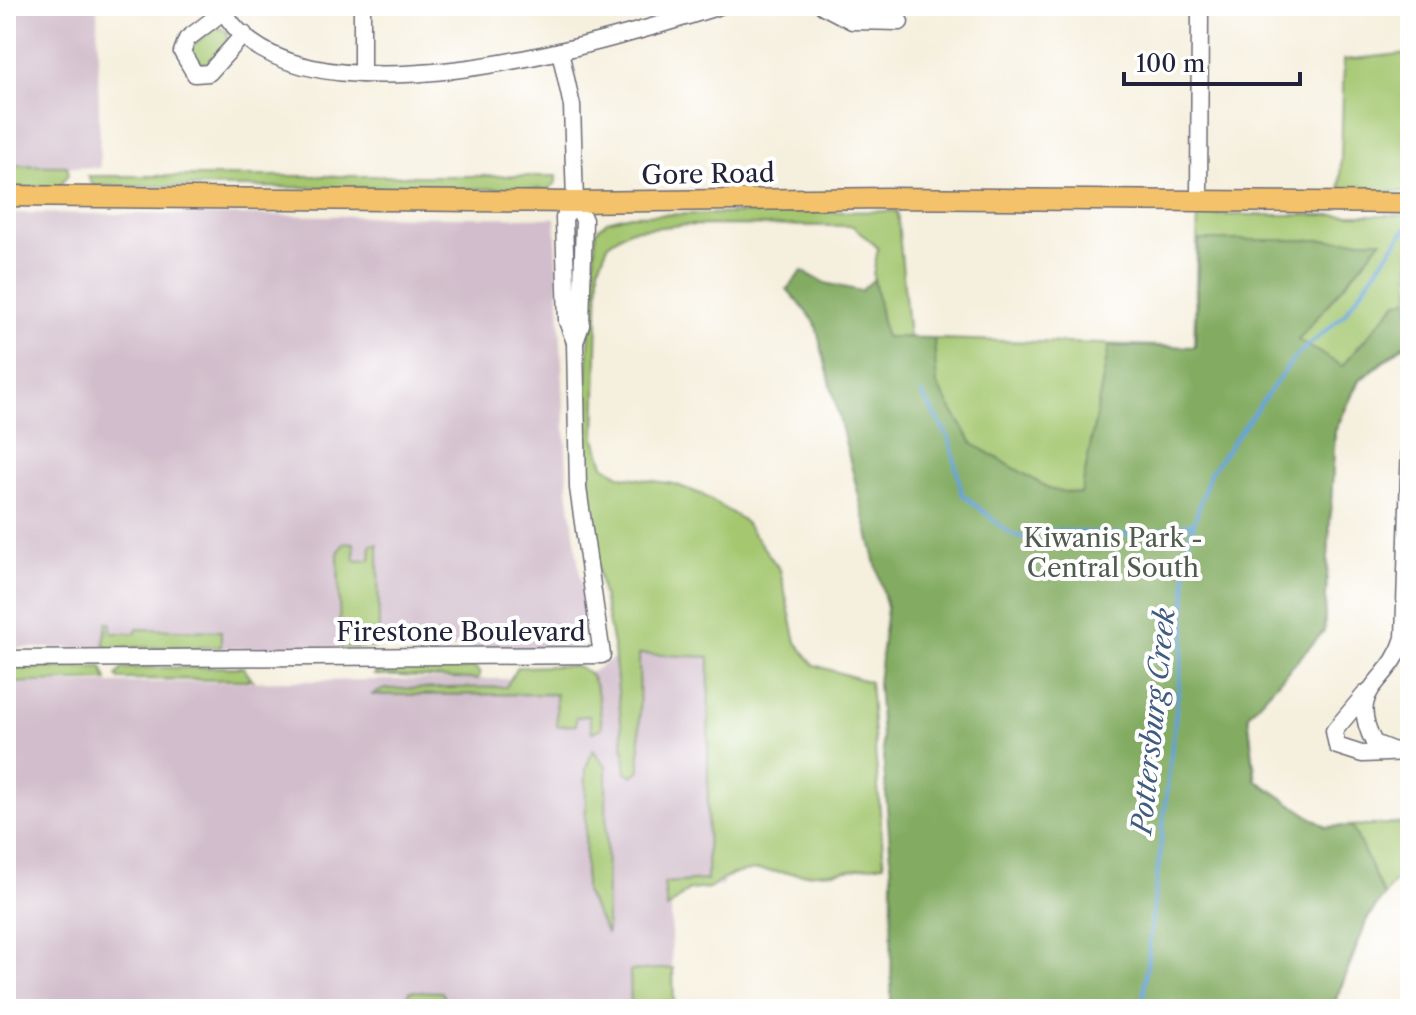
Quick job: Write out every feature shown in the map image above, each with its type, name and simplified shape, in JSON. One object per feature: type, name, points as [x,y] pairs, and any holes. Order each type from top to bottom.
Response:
[{"type":"main road","name":"Gore Road","points":[[6,196],[575,202],[886,198],[1410,203]]},
{"type":"street","points":[[362,6],[362,74]]},
{"type":"street","points":[[823,6],[852,21],[900,22]]},
{"type":"street","points":[[1199,201],[1200,6]]},
{"type":"street","points":[[244,34],[209,73],[195,74],[182,52],[187,39],[222,9],[262,50],[295,66],[362,74],[463,70],[560,51],[709,8]]},
{"type":"street","name":"Firestone Boulevard","points":[[6,659],[602,655],[578,488],[575,342],[567,321],[564,218],[575,202],[572,106],[560,51]]},
{"type":"street","points":[[1404,752],[1362,754],[1337,746],[1334,731],[1399,655],[1404,638],[1410,440]]},
{"type":"street","points":[[1377,680],[1362,705],[1364,722],[1374,743],[1404,752]]},
{"type":"shaded area","points":[[6,6],[97,6],[100,168],[6,165],[6,11],[14,10],[6,9]]},
{"type":"shaded area","points":[[6,213],[555,218],[568,489],[587,625],[580,641],[566,648],[6,648]]},
{"type":"shaded area","points":[[636,645],[725,650],[723,886],[671,890],[672,1009],[6,1009],[6,684],[581,678]]},
{"type":"green space","points":[[216,27],[227,31],[228,42],[210,63],[196,63],[190,47]]},
{"type":"green space","points":[[1410,53],[1410,192],[1340,192],[1344,60]]},
{"type":"green space","points":[[6,165],[67,166],[69,174],[57,189],[6,187]]},
{"type":"green space","points":[[88,176],[557,176],[555,184],[548,189],[93,186]]},
{"type":"green space","points":[[897,211],[909,338],[885,337],[873,275],[878,248],[853,226],[684,225],[629,230],[609,243],[599,266],[595,438],[604,465],[621,476],[674,484],[701,494],[743,520],[780,570],[796,642],[814,665],[870,682],[884,864],[834,872],[802,874],[755,870],[733,874],[709,888],[689,890],[667,909],[664,883],[707,880],[709,657],[639,654],[640,770],[633,776],[626,772],[614,650],[594,551],[584,426],[596,231],[607,221],[631,215]]},
{"type":"green space","name":"Kiwanis Park - Central South","points":[[1198,215],[1410,215],[1410,341],[1359,381],[1335,431],[1324,631],[1248,715],[1256,780],[1326,827],[1410,823],[1410,860],[1368,918],[1333,1009],[897,1009],[909,338],[1194,347]]},
{"type":"green space","name":"Kiwanis Park - Central South","points":[[1199,240],[1382,240],[1298,340],[1342,366],[1397,302],[1410,298],[1410,340],[1359,380],[1335,431],[1324,631],[1248,715],[1255,780],[1326,827],[1352,826],[1384,896],[1367,918],[1332,1009],[891,1009],[892,876],[878,683],[887,608],[815,322],[787,289],[802,271],[825,283],[861,291],[874,279],[885,337],[934,338],[937,385],[973,444],[1052,490],[1081,494],[1109,346],[1195,347]]},
{"type":"green space","points":[[344,543],[354,543],[355,561],[370,560],[371,545],[378,544],[379,640],[375,648],[340,648],[338,553]]},
{"type":"green space","points":[[107,622],[111,623],[111,633],[136,633],[137,629],[221,631],[221,647],[107,648],[104,644]]},
{"type":"green space","points":[[572,666],[583,669],[596,686],[602,728],[592,732],[589,716],[576,717],[576,725],[557,726],[556,694],[371,695],[385,689],[506,687],[517,667]]},
{"type":"green space","points":[[102,667],[107,680],[6,683],[6,668]]},
{"type":"green space","points":[[243,667],[252,680],[119,679],[116,676],[123,668]]},
{"type":"green space","points":[[475,667],[480,673],[478,679],[374,675],[379,668]]},
{"type":"green space","points":[[593,750],[606,766],[607,934],[585,892],[586,768]]},
{"type":"green space","points":[[673,968],[674,1009],[631,1009],[630,971]]},
{"type":"green space","points":[[410,991],[442,992],[450,1009],[403,1005]]},
{"type":"waterway","name":"Pottersburg Creek","points":[[1142,1009],[1185,632],[1186,548],[1210,473],[1294,358],[1344,315],[1410,223]]},
{"type":"waterway","points":[[922,394],[950,440],[962,494],[1008,532],[1023,538],[1053,530],[1133,535],[1194,523]]}]
